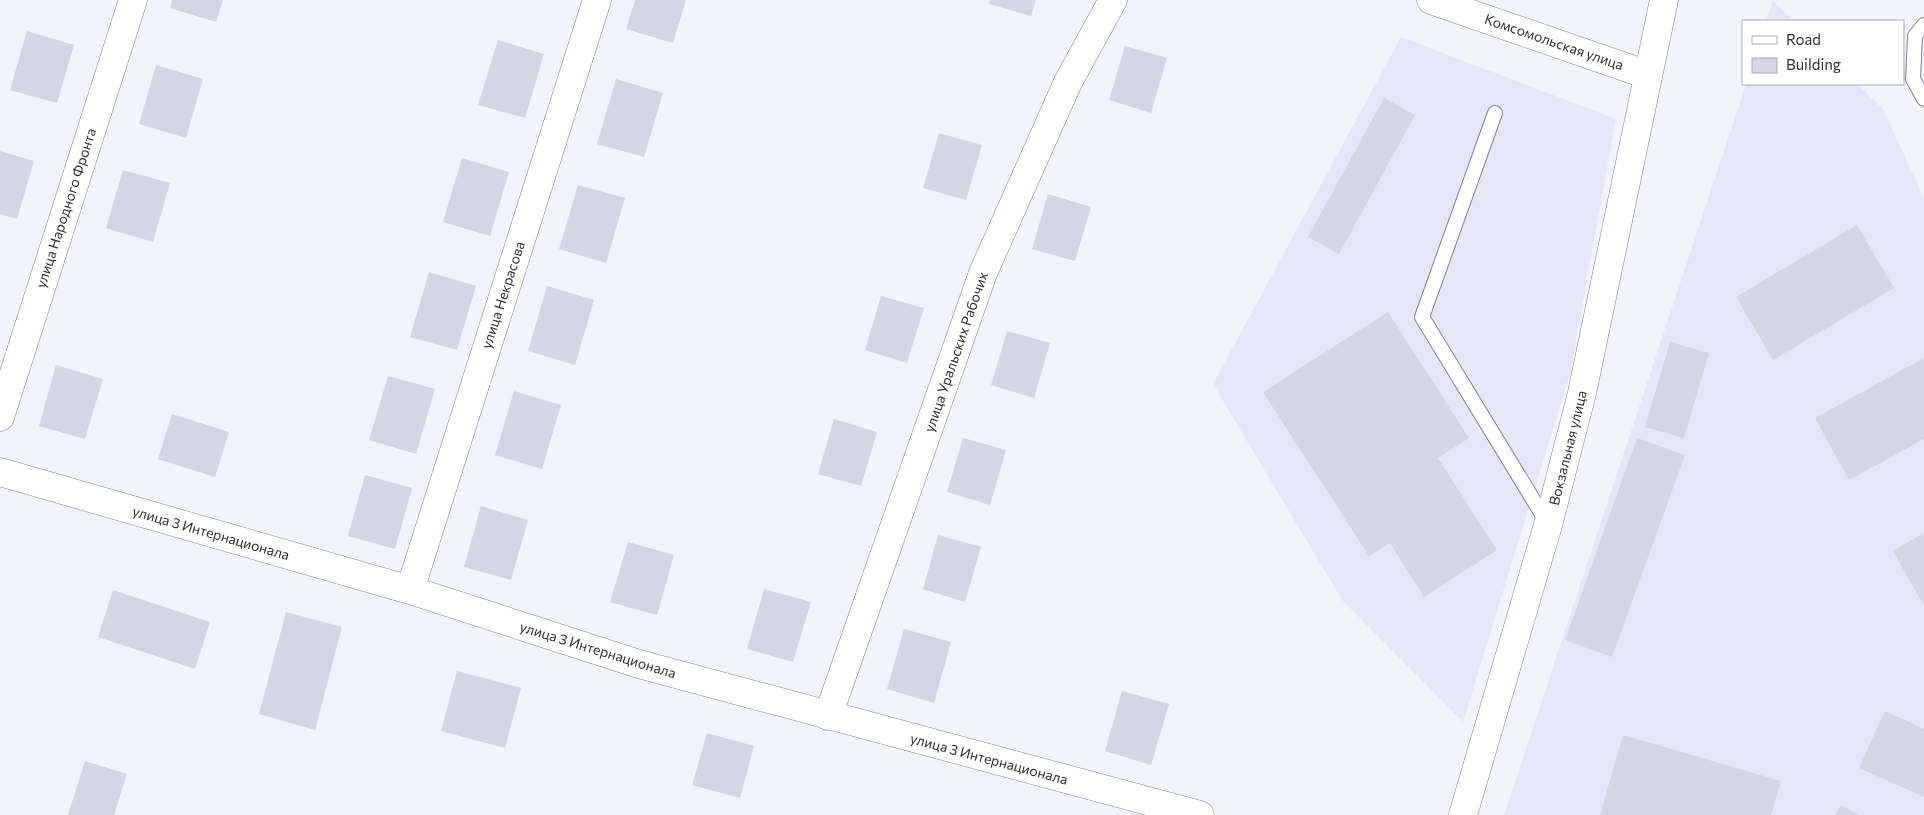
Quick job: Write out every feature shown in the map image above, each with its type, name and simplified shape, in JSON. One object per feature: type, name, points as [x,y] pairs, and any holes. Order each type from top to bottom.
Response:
[{"type":"street","name":"улица Народного Фронта","points":[[0,417],[133,0]]},
{"type":"street","name":"улица Некрасова","points":[[410,590],[597,0]]},
{"type":"street","name":"улица Уральских Рабочих","points":[[828,716],[982,273],[1068,82],[1113,0]]},
{"type":"street","name":"Комсомольская улица","points":[[1431,0],[1648,75]]},
{"type":"street","name":"Вокзальная улица","points":[[1463,815],[1548,525],[1582,393],[1664,0]]},
{"type":"street","name":"улица 3 Интернационала","points":[[0,472],[410,590],[639,664],[1200,815]]},
{"type":"lane","points":[[1924,25],[1915,36],[1913,79],[1924,99]]},
{"type":"lane","points":[[1495,113],[1422,317],[1548,525]]},
{"type":"shaded area","points":[[1773,1],[1793,20],[1766,20]]},
{"type":"shaded area","points":[[1401,37],[1616,119],[1570,374],[1463,722],[1342,600],[1213,384]]},
{"type":"shaded area","points":[[1746,85],[1858,85],[1883,109],[1924,198],[1924,815],[1504,815]]},
{"type":"building","points":[[172,0],[223,0],[216,22],[170,8]]},
{"type":"building","points":[[635,0],[686,0],[673,43],[626,29]]},
{"type":"building","points":[[990,0],[1036,0],[1031,16],[989,4]]},
{"type":"building","points":[[27,31],[74,45],[57,103],[10,90]]},
{"type":"building","points":[[498,40],[544,54],[525,118],[478,105]]},
{"type":"building","points":[[1125,46],[1167,58],[1151,113],[1109,100]]},
{"type":"building","points":[[156,65],[203,79],[186,138],[139,124]]},
{"type":"building","points":[[616,79],[663,93],[644,157],[597,144]]},
{"type":"building","points":[[1384,98],[1415,115],[1339,254],[1308,237]]},
{"type":"building","points":[[939,133],[982,145],[966,200],[923,188]]},
{"type":"building","points":[[0,151],[34,161],[17,219],[0,214]]},
{"type":"building","points":[[462,158],[509,172],[490,236],[443,222]]},
{"type":"building","points":[[123,170],[170,183],[153,242],[106,228]]},
{"type":"building","points":[[578,185],[625,198],[606,263],[559,249]]},
{"type":"building","points":[[1048,194],[1091,207],[1075,261],[1032,249]]},
{"type":"building","points":[[1857,225],[1894,288],[1773,360],[1736,297]]},
{"type":"building","points":[[429,272],[476,286],[457,350],[410,337]]},
{"type":"building","points":[[547,286],[594,300],[575,365],[528,351]]},
{"type":"building","points":[[881,296],[924,308],[907,363],[865,350]]},
{"type":"building","points":[[1388,312],[1469,438],[1438,458],[1497,550],[1424,597],[1390,543],[1369,556],[1263,392]]},
{"type":"building","points":[[1007,331],[1050,343],[1034,398],[991,385]]},
{"type":"building","points":[[1670,342],[1709,353],[1684,438],[1645,427]]},
{"type":"building","points":[[1924,358],[1924,439],[1849,480],[1815,418]]},
{"type":"building","points":[[56,365],[103,379],[85,439],[39,426]]},
{"type":"building","points":[[388,376],[435,389],[416,454],[369,440]]},
{"type":"building","points":[[514,391],[561,405],[542,469],[495,455]]},
{"type":"building","points":[[172,414],[229,432],[215,477],[158,459]]},
{"type":"building","points":[[834,419],[877,432],[861,486],[818,474]]},
{"type":"building","points":[[963,438],[1006,450],[990,505],[947,492]]},
{"type":"building","points":[[1637,438],[1685,455],[1612,657],[1565,640]]},
{"type":"building","points":[[365,475],[412,488],[395,549],[348,536]]},
{"type":"building","points":[[481,506],[528,520],[511,580],[464,567]]},
{"type":"building","points":[[1924,533],[1924,606],[1893,551]]},
{"type":"building","points":[[938,535],[981,547],[965,602],[923,589]]},
{"type":"building","points":[[628,542],[674,555],[657,615],[610,602]]},
{"type":"building","points":[[764,589],[811,602],[793,662],[747,649]]},
{"type":"building","points":[[113,590],[210,622],[195,669],[98,637]]},
{"type":"building","points":[[286,612],[342,627],[315,730],[259,714]]},
{"type":"building","points":[[904,629],[951,642],[934,703],[887,689]]},
{"type":"building","points":[[457,671],[521,688],[505,748],[441,731]]},
{"type":"building","points":[[1122,691],[1169,704],[1151,765],[1105,751]]},
{"type":"building","points":[[1885,711],[1924,729],[1924,797],[1859,768]]},
{"type":"building","points":[[707,733],[754,746],[740,798],[692,785]]},
{"type":"building","points":[[1623,735],[1781,781],[1771,815],[1600,815]]},
{"type":"building","points":[[85,761],[127,774],[114,815],[68,815]]},
{"type":"building","points":[[1841,805],[1858,815],[1835,815]]}]
